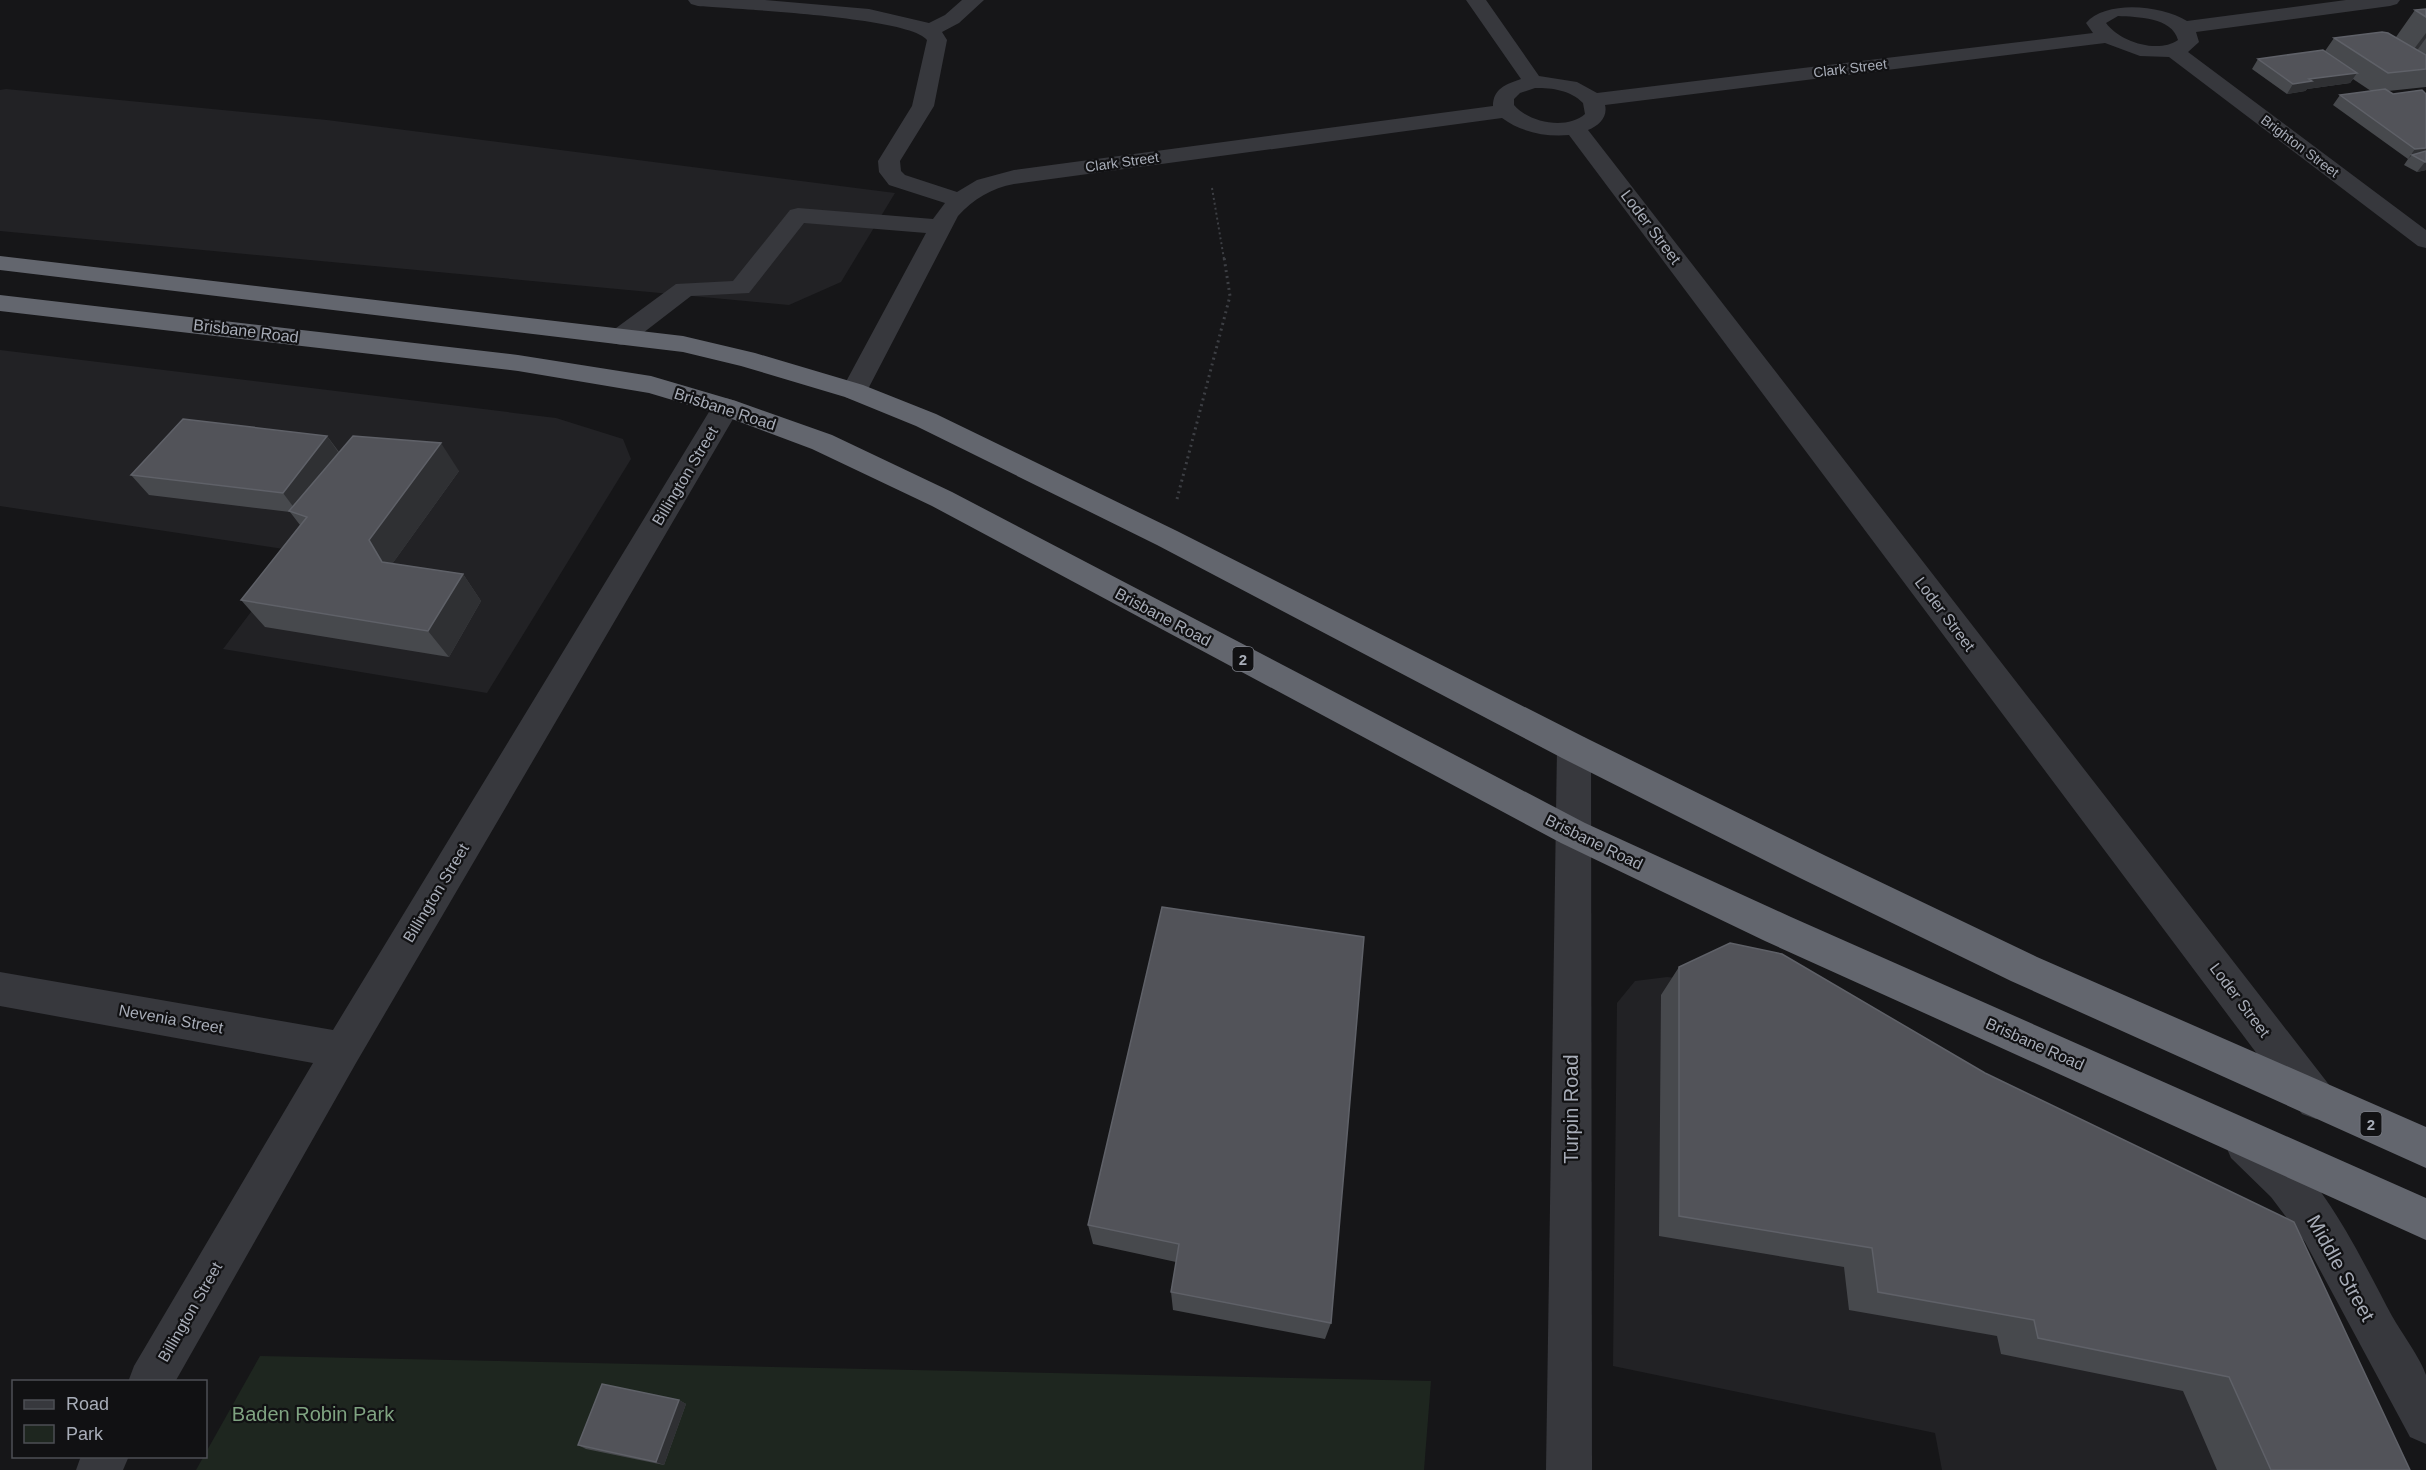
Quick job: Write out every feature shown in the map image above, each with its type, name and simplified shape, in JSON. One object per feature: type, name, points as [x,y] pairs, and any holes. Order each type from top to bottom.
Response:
[{"type":"highway","name":"2","points":[[0,263],[694,347],[746,359],[854,391],[926,420],[1167,538],[1574,748],[2024,969],[2426,1148]]},
{"type":"highway","name":"Brisbane Road","points":[[0,303],[518,363],[651,385],[726,407],[822,442],[942,500],[1573,833],[1789,933],[2426,1220]]},
{"type":"street","points":[[698,0],[869,15],[930,30],[937,40],[923,106],[889,161],[890,172],[897,180],[959,200]]},
{"type":"street","points":[[930,30],[952,19],[974,0]]},
{"type":"street","points":[[1476,0],[1533,82]]},
{"type":"street","points":[[2183,28],[2390,0]]},
{"type":"street","points":[[2111,5],[2153,14],[2183,28],[2189,35],[2189,42],[2174,51],[2139,49],[2107,37],[2096,23],[2111,5]]},
{"type":"street","name":"Clark Street","points":[[1593,100],[2107,37]]},
{"type":"street","name":"Brighton Street","points":[[2174,51],[2426,241]]},
{"type":"street","points":[[1533,82],[1568,85],[1583,92],[1593,100],[1597,108],[1594,117],[1575,128],[1543,129],[1527,125],[1506,111],[1503,103],[1504,96],[1510,89],[1533,82]]},
{"type":"street","name":"Clark Street","points":[[854,391],[942,227],[959,200],[984,185],[1014,177],[1506,111]]},
{"type":"street","name":"Loder Street","points":[[1575,128],[2316,1100]]},
{"type":"street","points":[[621,337],[685,289],[740,288],[798,215],[942,227]]},
{"type":"street","name":"Billington Street","points":[[151,1380],[342,1050],[726,407]]},
{"type":"street","name":"Turpin Road","points":[[1569,1470],[1574,748]]},
{"type":"street","name":"Nevenia Street","points":[[0,988],[342,1050]]},
{"type":"street","name":"Middle Street","points":[[2232,1133],[2274,1168],[2302,1200],[2320,1227],[2426,1422]]},
{"type":"path","points":[[1167,538],[1230,296],[1206,151]]},
{"type":"shaded area","points":[[0,90],[327,120],[895,193],[841,282],[789,305],[0,231]]},
{"type":"shaded area","points":[[0,350],[556,418],[623,439],[631,459],[487,693],[223,649],[297,551],[0,506]]},
{"type":"shaded area","points":[[1667,977],[1701,981],[2290,1470],[1942,1470],[1935,1433],[1613,1366],[1617,1003],[1635,981]]},
{"type":"green space","name":"Baden Robin Park","points":[[260,1356],[1431,1381],[1424,1470],[196,1470],[203,1458],[207,1458],[207,1450]]},
{"type":"building","points":[[2426,9],[2426,17],[2415,10]]},
{"type":"building","points":[[2388,33],[2426,55],[2426,69],[2388,73],[2334,38]]},
{"type":"building","points":[[2323,50],[2357,73],[2309,79],[2312,81],[2293,84],[2258,59]]},
{"type":"building","points":[[2385,89],[2393,94],[2422,90],[2426,94],[2426,148],[2415,149],[2340,95]]},
{"type":"building","points":[[2426,151],[2426,162],[2412,155]]},
{"type":"building","points":[[183,419],[327,436],[283,493],[131,475]]},
{"type":"building","points":[[353,436],[441,443],[369,540],[382,562],[463,574],[428,631],[241,600],[307,517],[289,511]]},
{"type":"building","points":[[1162,907],[1364,937],[1331,1323],[1171,1292],[1179,1244],[1088,1225]]},
{"type":"building","points":[[1730,943],[1782,954],[1985,1073],[2294,1222],[2410,1470],[2271,1470],[2229,1377],[2038,1338],[2034,1320],[1878,1292],[1872,1248],[1679,1216],[1679,967]]},
{"type":"building","points":[[602,1384],[679,1400],[656,1462],[578,1445]]}]
